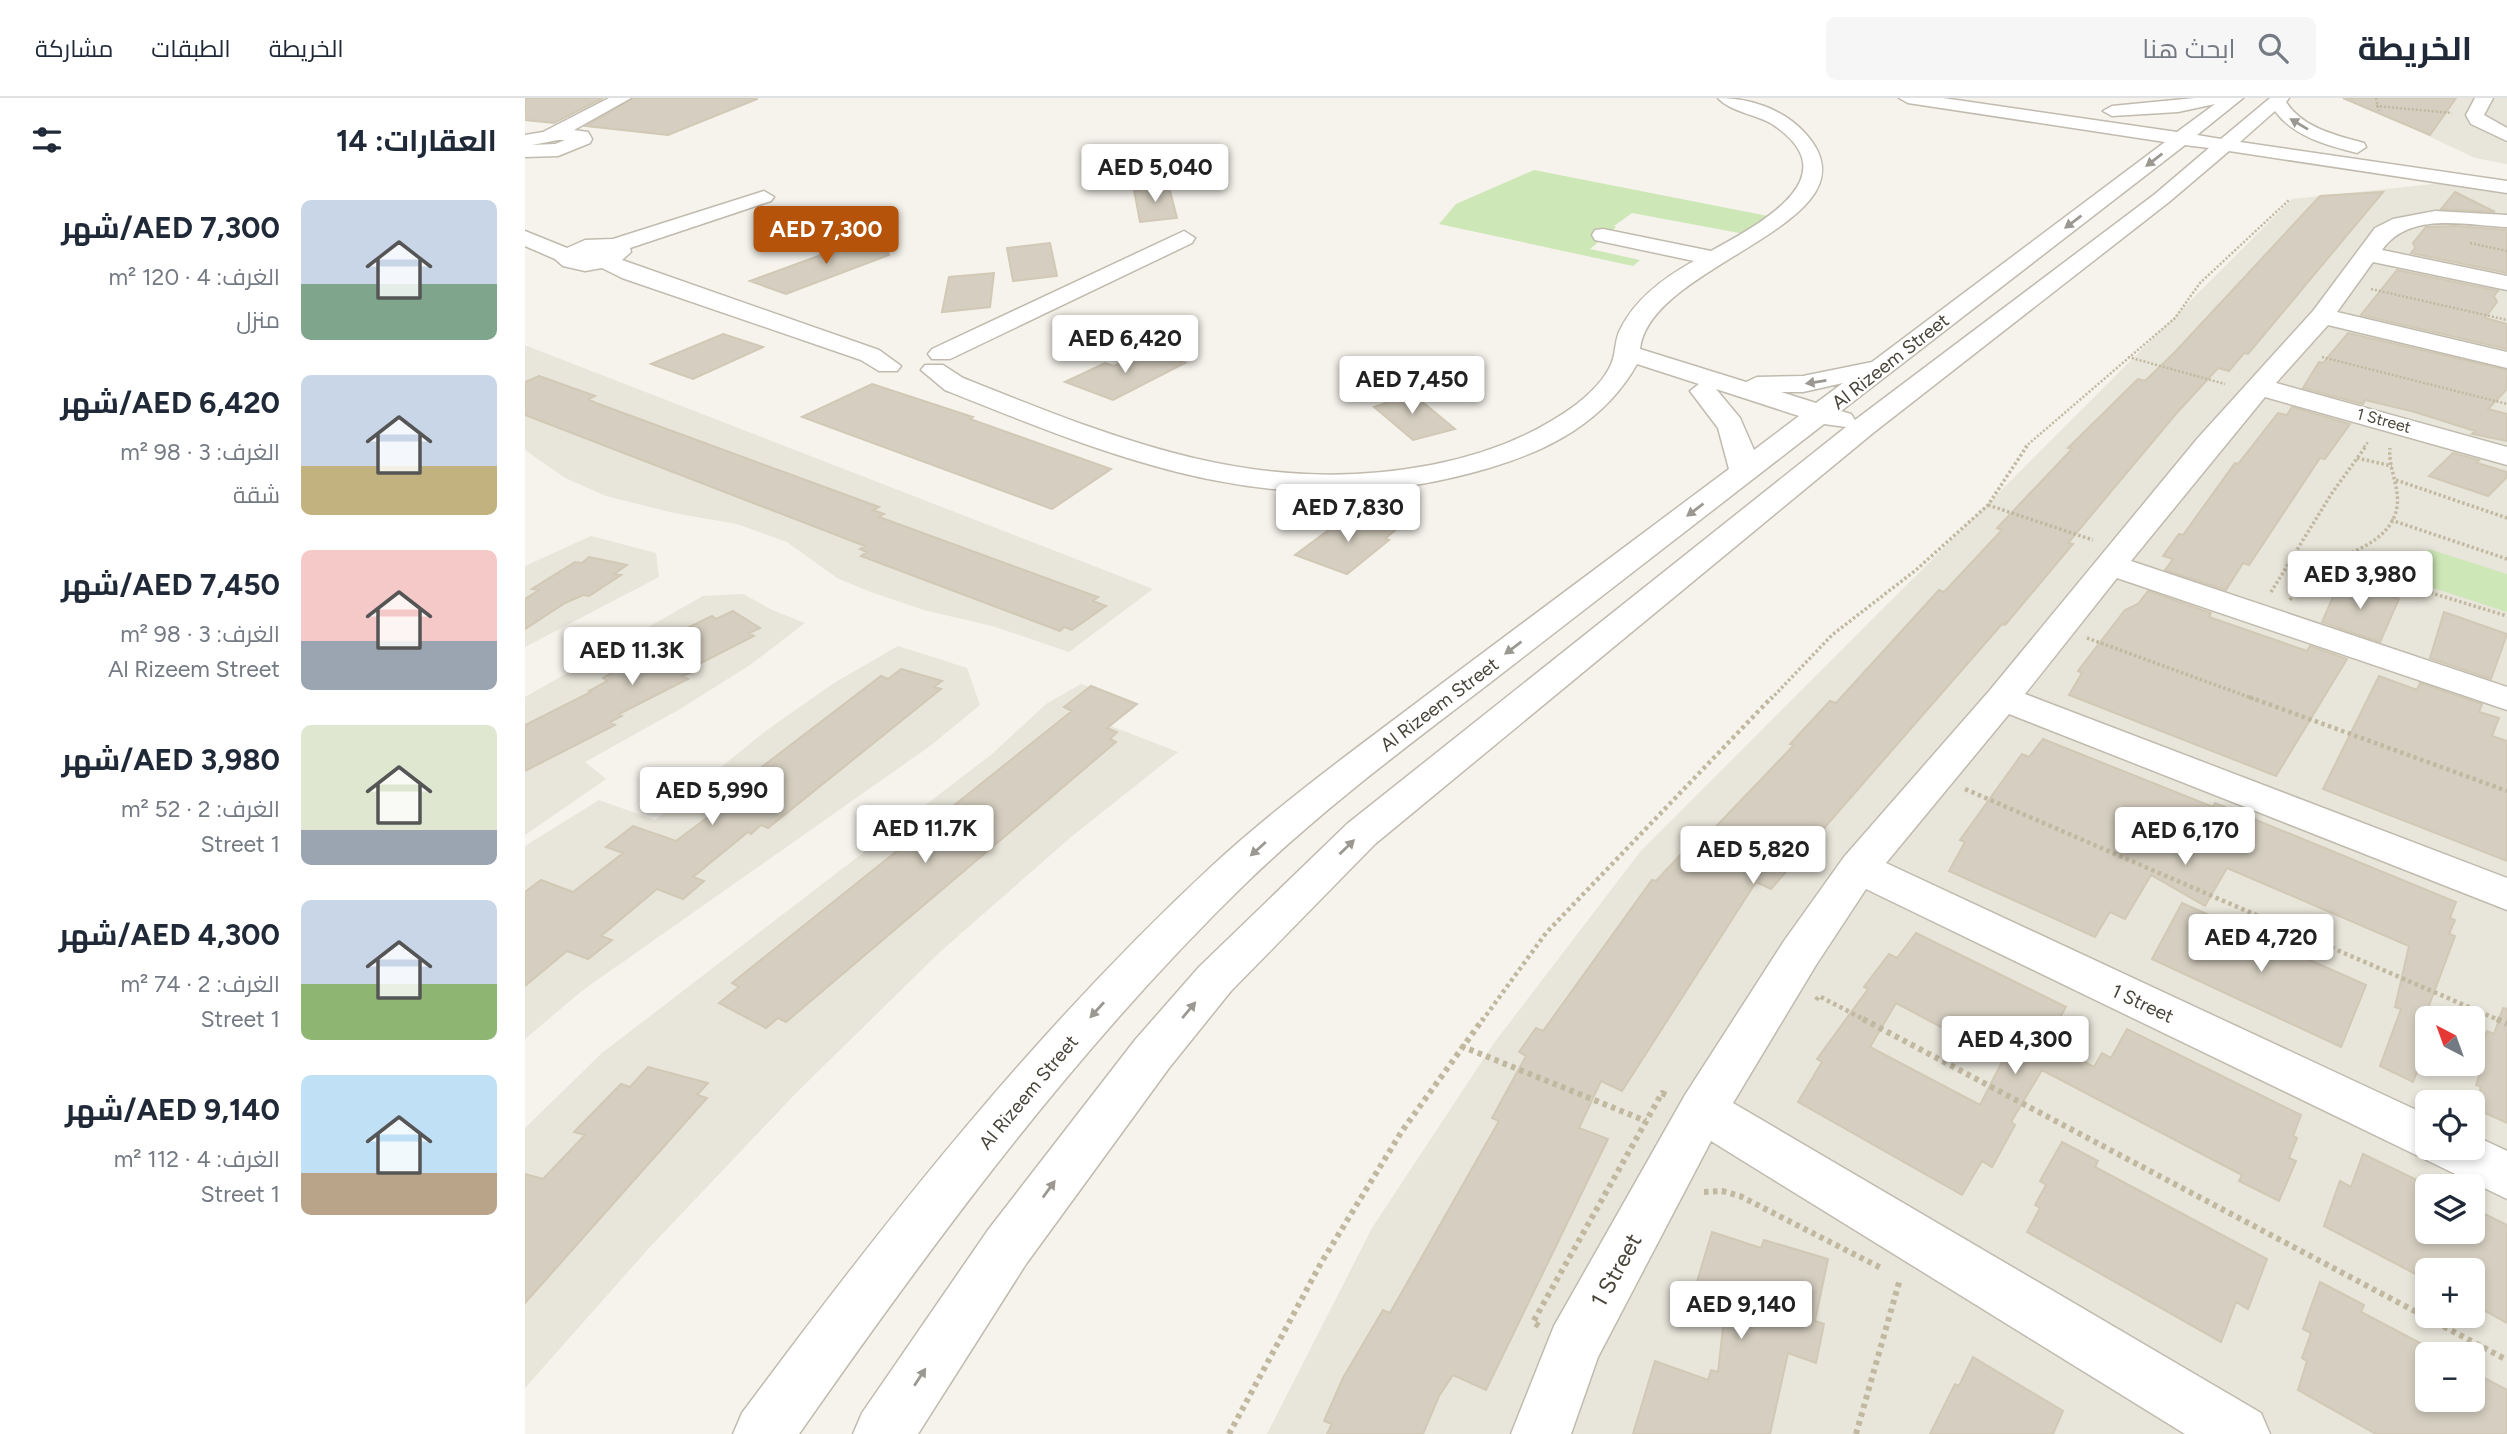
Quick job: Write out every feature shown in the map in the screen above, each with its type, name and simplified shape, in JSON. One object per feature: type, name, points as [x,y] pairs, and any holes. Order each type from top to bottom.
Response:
[{"type":"street","points":[[526,149],[622,98]]},
{"type":"street","points":[[550,135],[577,135],[642,98]]},
{"type":"street","points":[[1624,258],[1686,262],[1713,258],[1798,202],[1810,185],[1813,168],[1809,152],[1792,131],[1727,98]]},
{"type":"street","points":[[1907,98],[2046,113],[2507,178]]},
{"type":"street","points":[[1987,98],[2046,113],[2121,153],[2127,181]]},
{"type":"street","points":[[2046,113],[2161,109],[2218,98]]},
{"type":"street","name":"Al Rizeem Street","points":[[763,1434],[845,1320],[1032,1084],[1101,1005],[1221,883],[1334,785],[1744,473],[1835,426],[2117,234],[2162,198],[2234,98]]},
{"type":"street","points":[[2117,234],[2117,217],[2125,206],[2244,106],[2249,98]]},
{"type":"street","points":[[2279,99],[2287,117],[2311,132],[2433,166]]},
{"type":"street","name":"Al Rizeem Street","points":[[883,1434],[1007,1247],[1079,1147],[1215,979],[1281,910],[1406,795],[1717,548],[1835,426],[1883,366],[2127,181],[2279,99]]},
{"type":"street","points":[[2480,105],[2477,120],[2507,135]]},
{"type":"street","points":[[526,149],[572,146],[583,139],[577,135]]},
{"type":"street","points":[[2208,136],[2507,187]]},
{"type":"street","points":[[2162,198],[2182,195],[2233,168],[2289,162],[2394,169]]},
{"type":"street","points":[[574,249],[764,197]]},
{"type":"street","name":"1 Street","points":[[1541,1434],[1574,1346],[1702,1110],[1800,953],[1859,868],[2003,698],[2134,534],[2322,316],[2366,271],[2390,228],[2407,221],[2447,217],[2507,221]]},
{"type":"street","points":[[937,362],[963,388],[1202,470],[1257,481],[1318,484],[1412,477],[1468,465],[1517,448],[1574,418],[1600,396],[1626,360],[1629,339],[1644,312],[1686,262],[1716,234],[1744,240]]},
{"type":"street","points":[[1603,235],[1686,262]]},
{"type":"street","points":[[574,249],[631,273],[861,352],[903,357],[891,372],[902,375],[937,362],[1184,238]]},
{"type":"street","points":[[2366,271],[2507,283]]},
{"type":"street","points":[[2322,316],[2507,360]]},
{"type":"street","points":[[1626,360],[1835,426]]},
{"type":"street","points":[[1711,386],[1804,384],[1883,366]]},
{"type":"street","points":[[1711,386],[1739,440],[1744,473]]},
{"type":"street","name":"1 Street","points":[[2253,395],[2391,422],[2507,456]]},
{"type":"street","points":[[2109,564],[2261,608],[2507,699]]},
{"type":"street","points":[[2003,698],[2507,895]]},
{"type":"street","name":"1 Street","points":[[1859,868],[2415,1132]]},
{"type":"street","points":[[1702,1110],[2240,1434]]},
{"type":"street","points":[[2474,1160],[2507,1176]]},
{"type":"path","points":[[2376,98],[2379,111]]},
{"type":"path","points":[[2376,106],[2480,105]]},
{"type":"path","points":[[1229,1434],[1321,1263],[1402,1131],[1461,1046],[1546,933],[1832,635],[1916,570],[1987,505],[2024,448],[2175,318],[2200,283],[2289,200]]},
{"type":"path","points":[[2366,271],[2507,320]]},
{"type":"path","points":[[2311,354],[2507,404]]},
{"type":"path","points":[[2128,357],[2231,385],[2221,395],[2253,395]]},
{"type":"path","points":[[2391,422],[2389,453],[2396,480],[2397,509],[2391,520],[2363,547],[2319,567],[2300,582],[2287,609],[2261,608],[2357,458],[2391,422]]},
{"type":"path","points":[[2357,458],[2393,466]]},
{"type":"path","points":[[2396,480],[2507,518]]},
{"type":"path","points":[[1987,505],[2097,542],[2109,526],[2134,534]]},
{"type":"path","points":[[2391,520],[2507,559]]},
{"type":"path","points":[[2292,558],[2319,567]]},
{"type":"path","points":[[2329,562],[2507,616]]},
{"type":"path","points":[[2086,638],[2507,791]]},
{"type":"path","points":[[1964,789],[2507,1024]]},
{"type":"path","points":[[1812,1006],[1819,996],[2507,1360]]},
{"type":"path","points":[[1461,1046],[1646,1121]]},
{"type":"path","points":[[1856,1434],[1899,1278],[1909,1284]]},
{"type":"shaded area","points":[[2372,98],[2507,98],[2507,164],[2475,158],[2365,106]]},
{"type":"shaded area","points":[[2461,181],[2507,187],[2507,1434],[1267,1434],[1372,1228],[1494,1043],[1640,852],[2292,199]]},
{"type":"shaded area","points":[[525,346],[1153,589],[1069,652],[992,626],[924,610],[868,591],[837,578],[787,542],[737,524],[674,513],[606,496],[565,478],[525,450]]},
{"type":"shaded area","points":[[591,536],[656,553],[659,577],[525,647],[525,566]]},
{"type":"shaded area","points":[[743,594],[772,610],[805,623],[750,665],[680,709],[585,762],[606,779],[525,835],[525,697],[703,596]]},
{"type":"shaded area","points":[[898,646],[967,668],[980,705],[930,746],[583,990],[525,1039],[525,846],[599,800],[655,820],[767,730],[834,683]]},
{"type":"shaded area","points":[[1081,684],[1137,704],[1111,726],[1178,752],[1071,837],[940,952],[797,1092],[649,1248],[525,1388],[525,1128],[602,1053],[992,754],[1046,704]]},
{"type":"green space","points":[[1534,170],[1778,218],[1750,235],[1632,213],[1590,249],[1640,260],[1633,266],[1439,224],[1456,204]]},
{"type":"green space","points":[[2429,549],[2507,574],[2507,612],[2409,580]]},
{"type":"building","points":[[525,98],[603,98],[554,123],[525,120]]},
{"type":"building","points":[[633,98],[757,99],[668,135],[586,126]]},
{"type":"building","points":[[2343,98],[2456,98],[2430,135]]},
{"type":"building","points":[[1169,187],[1177,218],[1140,222],[1134,190]]},
{"type":"building","points":[[2383,192],[2248,354],[2244,353],[2229,371],[2218,368],[2175,415],[2068,543],[2073,544],[2005,625],[2002,624],[1771,889],[1756,882],[1622,1091],[1601,1081],[1579,1128],[1608,1139],[1486,1390],[1453,1375],[1439,1396],[1423,1434],[1327,1434],[1332,1424],[1324,1421],[1343,1378],[1383,1310],[1390,1313],[1499,1121],[1492,1118],[1526,1056],[1519,1052],[1536,1028],[1543,1031],[1652,880],[1656,881],[1698,836],[1704,839],[1794,745],[1790,744],[1830,701],[1836,703],[1939,590],[1944,592],[2002,530],[1997,528],[2072,449],[2068,448],[2138,379],[2145,381],[2175,352],[2320,196]]},
{"type":"building","points":[[2455,192],[2495,212],[2441,209]]},
{"type":"building","points":[[2456,226],[2507,230],[2507,273],[2411,253],[2415,248],[2413,243],[2426,227]]},
{"type":"building","points":[[881,233],[889,255],[786,294],[750,281]]},
{"type":"building","points":[[1050,243],[1057,276],[1013,281],[1007,248]]},
{"type":"building","points":[[2397,270],[2498,291],[2494,296],[2497,302],[2485,318],[2507,324],[2507,349],[2361,315]]},
{"type":"building","points":[[994,273],[990,307],[942,312],[949,277]]},
{"type":"building","points":[[2348,333],[2507,370],[2507,389],[2488,409],[2507,414],[2507,441],[2472,434],[2475,431],[2415,412],[2365,400],[2363,404],[2303,388],[2319,362],[2323,363]]},
{"type":"building","points":[[723,334],[763,347],[693,379],[651,364]]},
{"type":"building","points":[[1147,350],[1185,363],[1113,400],[1065,382],[1105,363],[1114,366]]},
{"type":"building","points":[[539,376],[595,396],[589,399],[596,403],[879,507],[873,510],[884,514],[879,517],[1098,597],[1093,601],[1106,606],[1072,630],[1064,627],[1060,631],[861,556],[867,552],[860,549],[865,546],[525,415],[525,382]]},
{"type":"building","points":[[872,384],[973,417],[970,419],[1111,469],[1052,509],[802,417]]},
{"type":"building","points":[[1408,390],[1455,429],[1413,440],[1374,407],[1386,403],[1379,397]]},
{"type":"building","points":[[2292,407],[2350,424],[2325,459],[2320,458],[2249,565],[2243,563],[2226,590],[2165,570],[2173,559],[2163,556],[2179,534],[2183,535],[2235,463],[2238,464],[2278,413],[2287,415]]},
{"type":"building","points":[[2453,453],[2507,472],[2507,477],[2488,496],[2429,476]]},
{"type":"building","points":[[1363,516],[1399,527],[1385,539],[1389,540],[1347,574],[1295,555],[1346,517],[1357,521]]},
{"type":"building","points":[[589,557],[627,565],[614,574],[621,575],[589,596],[583,595],[565,603],[525,629],[525,599],[539,590],[532,589],[575,562],[582,563]]},
{"type":"building","points":[[2340,581],[2399,599],[2380,642],[2322,622]]},
{"type":"building","points":[[2148,591],[2211,613],[2209,617],[2307,651],[2310,646],[2347,659],[2276,776],[2069,695],[2082,673],[2078,671],[2125,610],[2138,604]]},
{"type":"building","points":[[733,611],[760,628],[749,633],[754,636],[691,668],[694,671],[683,676],[688,679],[619,714],[622,716],[610,722],[615,725],[525,771],[525,725],[591,692],[589,691],[607,681],[603,678],[677,638],[673,635],[712,616],[716,619]]},
{"type":"building","points":[[2444,612],[2507,634],[2491,679],[2430,658]]},
{"type":"building","points":[[901,669],[942,681],[934,687],[941,689],[768,828],[761,825],[751,834],[748,832],[693,877],[704,881],[683,899],[657,889],[601,936],[612,940],[588,959],[567,951],[525,986],[525,892],[541,880],[573,892],[623,853],[606,847],[633,826],[676,841],[724,805],[716,802],[881,676],[888,679]]},
{"type":"building","points":[[2379,676],[2417,690],[2420,683],[2482,704],[2479,712],[2499,718],[2492,736],[2507,741],[2507,861],[2323,789]]},
{"type":"building","points":[[1091,686],[1137,704],[1107,728],[1117,732],[1110,739],[1116,742],[786,1022],[778,1018],[766,1028],[719,1003],[739,987],[732,983],[1072,711],[1064,707]]},
{"type":"building","points":[[2043,739],[2213,807],[2215,803],[2456,902],[2450,918],[2455,920],[2449,934],[2455,936],[2429,1006],[2415,1006],[2415,1076],[2413,1082],[2380,1066],[2401,1009],[2395,1007],[2409,946],[2227,868],[2205,906],[2151,875],[2125,919],[2110,912],[2095,937],[1949,871],[1965,842],[1960,840],[2022,754],[2029,757]]},
{"type":"building","points":[[2182,903],[2366,985],[2341,1047],[2152,959]]},
{"type":"building","points":[[1916,933],[2066,1007],[2055,1026],[2060,1028],[2050,1045],[2094,1067],[2102,1053],[2111,1058],[2127,1029],[2301,1115],[2293,1136],[2297,1138],[2289,1158],[2296,1161],[2279,1201],[2239,1181],[2242,1175],[2042,1070],[2011,1122],[2015,1125],[1992,1167],[1982,1161],[1962,1195],[1798,1102],[1822,1062],[1817,1059],[1868,989],[1864,987],[1889,954],[1897,958]],"holes":[[[1896,1003],[2003,1060],[1980,1105],[1870,1047]]]},
{"type":"building","points":[[2503,1008],[2507,1009],[2507,1123],[2485,1113],[2485,1090],[2480,1090],[2481,1087],[2476,1085],[2479,1076],[2485,1076],[2487,1031],[2494,1034]]},
{"type":"building","points":[[648,1067],[708,1083],[697,1095],[707,1098],[525,1303],[525,1174],[543,1179],[585,1135],[574,1132],[621,1084],[630,1087]]},
{"type":"building","points":[[2062,1142],[2098,1161],[2095,1167],[2267,1259],[2248,1309],[2236,1302],[2221,1342],[2027,1232],[2040,1208],[2035,1205],[2046,1185],[2040,1181]]},
{"type":"building","points":[[2363,1154],[2415,1179],[2415,1244],[2485,1244],[2485,1214],[2507,1225],[2507,1323],[2485,1311],[2485,1258],[2415,1258],[2415,1274],[2324,1226],[2340,1181],[2351,1187]]},
{"type":"building","points":[[1712,1232],[1761,1248],[1764,1240],[1828,1259],[1815,1321],[1824,1324],[1816,1363],[1788,1353],[1770,1434],[1633,1434],[1655,1361],[1708,1380],[1711,1370],[1718,1372],[1724,1319],[1689,1308]]},
{"type":"building","points":[[2320,1282],[2364,1305],[2361,1312],[2418,1342],[2415,1342],[2415,1412],[2485,1412],[2485,1378],[2507,1390],[2507,1434],[2376,1434],[2298,1390],[2307,1361],[2302,1358],[2311,1333],[2303,1329]]},
{"type":"building","points":[[1973,1357],[2063,1411],[2053,1434],[1930,1434],[1955,1384],[1959,1386]]}]
